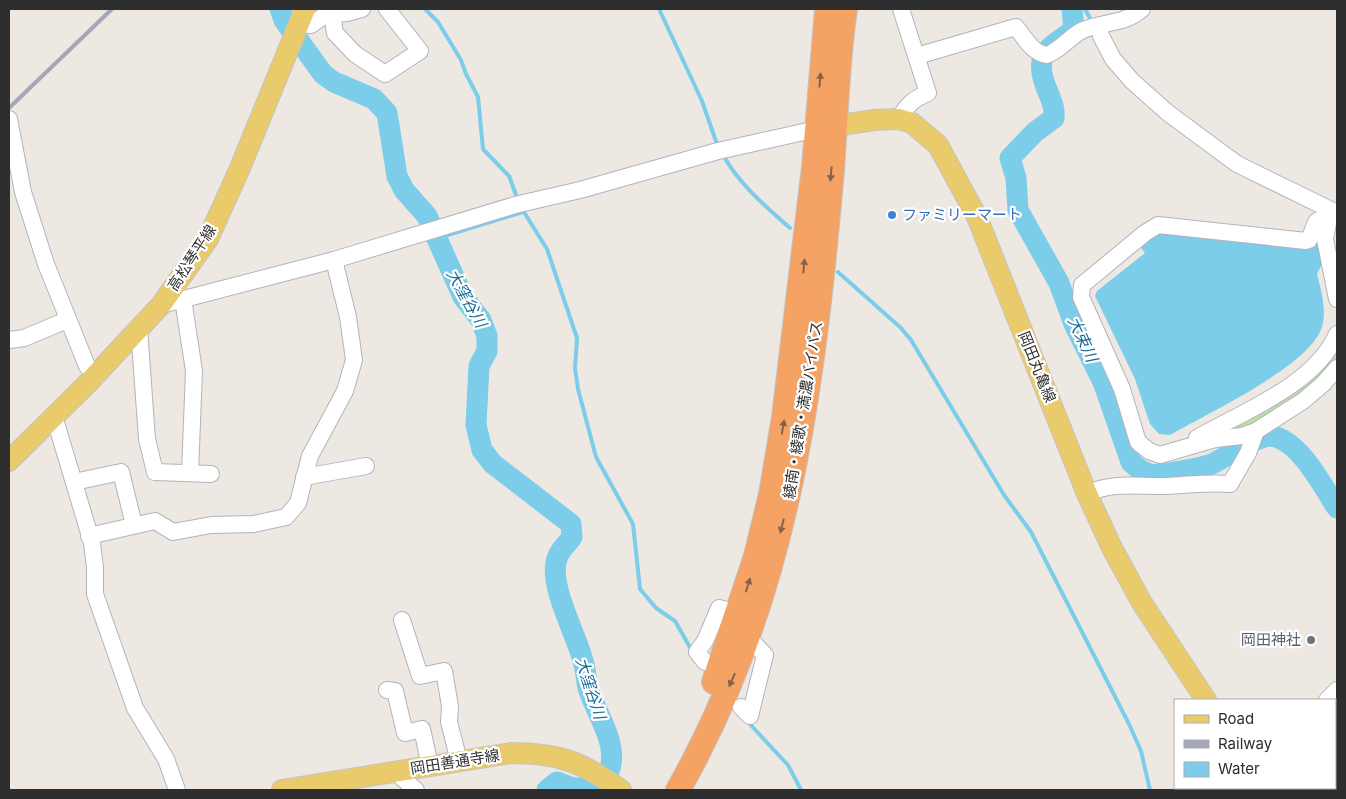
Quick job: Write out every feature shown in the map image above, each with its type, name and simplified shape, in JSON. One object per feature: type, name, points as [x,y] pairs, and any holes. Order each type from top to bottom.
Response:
[{"type":"highway","name":"綾南・綾歌・満濃バイパス","points":[[678,790],[699,753],[749,638],[773,561],[790,495],[818,321],[826,127],[826,9]]},
{"type":"highway","name":"綾南・綾歌・満濃バイパス","points":[[660,790],[686,744],[717,676],[756,556],[771,494],[845,9]]},
{"type":"main road","name":"高松琴平線","points":[[9,461],[96,374],[161,305],[208,239],[240,168],[299,26]]},
{"type":"main road","points":[[826,127],[899,119]]},
{"type":"main road","name":"岡田丸亀線","points":[[899,119],[912,123],[938,145],[977,217],[1087,494],[1142,603],[1205,699]]},
{"type":"main road","name":"岡田善通寺線","points":[[282,790],[348,785],[394,771],[511,753],[535,753],[572,761],[594,770],[614,788]]},
{"type":"street","points":[[299,26],[311,25],[324,15],[362,9]]},
{"type":"street","points":[[332,14],[335,33],[355,54],[385,74],[420,51],[387,9]]},
{"type":"street","points":[[899,119],[906,107],[915,98],[928,93],[901,9]]},
{"type":"street","points":[[916,56],[1016,26],[1043,55],[1082,30],[1120,22],[1134,16],[1142,9]]},
{"type":"street","points":[[1095,27],[1113,59],[1132,81],[1168,113],[1237,164],[1328,218]]},
{"type":"street","points":[[9,119],[14,177],[23,192],[46,264],[67,320],[87,366],[96,374]]},
{"type":"street","points":[[161,305],[334,260],[515,205],[580,190],[720,150],[826,127]]},
{"type":"street","points":[[1328,218],[1325,239],[1337,299]]},
{"type":"street","points":[[1328,218],[1316,222],[1309,240],[1306,241],[1158,225],[1145,232],[1082,285],[1081,297],[1122,389],[1138,442],[1149,451],[1160,455],[1215,439],[1255,434],[1303,401],[1323,384],[1337,368]]},
{"type":"street","points":[[89,536],[155,520],[173,532],[211,525],[254,524],[286,518],[298,503],[310,456],[345,391],[354,360],[348,317],[334,260]]},
{"type":"street","points":[[184,299],[194,371],[190,473]]},
{"type":"street","points":[[9,340],[32,335],[67,320]]},
{"type":"street","points":[[139,328],[147,439],[156,472],[211,474]]},
{"type":"street","points":[[1190,445],[1192,441],[1299,379],[1324,356],[1337,334]]},
{"type":"street","points":[[54,416],[89,536],[98,602],[135,708],[166,759],[176,790]]},
{"type":"street","points":[[1087,494],[1100,487],[1124,485],[1166,486],[1215,482],[1230,484],[1248,453],[1255,434]]},
{"type":"street","points":[[304,477],[366,466]]},
{"type":"street","points":[[74,482],[121,472],[134,525]]},
{"type":"street","points":[[705,662],[696,652],[705,641],[719,608],[739,613]]},
{"type":"street","points":[[402,620],[420,676],[444,671],[450,706],[449,722],[459,761]]},
{"type":"street","points":[[740,707],[750,716],[765,655],[749,638]]},
{"type":"street","points":[[387,690],[395,692],[405,733],[422,729],[430,766]]},
{"type":"street","points":[[1328,699],[1337,690]]},
{"type":"street","points":[[394,771],[416,790]]},
{"type":"green space","points":[[1337,344],[1337,359],[1313,385],[1243,431],[1201,439]]},
{"type":"water","points":[[1157,233],[1315,243],[1321,245],[1324,260],[1317,274],[1324,314],[1322,327],[1314,342],[1278,373],[1255,388],[1170,435],[1159,434],[1150,424],[1135,379],[1095,296],[1097,291],[1145,253],[1141,248]]},
{"type":"waterway","name":"大窪谷川","points":[[280,9],[284,20],[323,74],[334,82],[374,99],[387,113],[397,176],[404,190],[427,216],[463,297],[481,320],[487,336],[487,351],[479,366],[476,425],[482,450],[493,464],[571,524],[572,537],[558,556],[555,567],[556,580],[564,609],[580,650],[588,688],[609,741],[611,763],[608,774]]},
{"type":"waterway","points":[[425,9],[438,22],[461,60],[478,97],[483,149],[509,176],[516,195]]},
{"type":"waterway","points":[[659,9],[702,101],[718,147]]},
{"type":"waterway","name":"大束川","points":[[1072,9],[1074,30],[1049,48],[1044,54],[1042,61],[1043,79],[1053,105],[1054,118],[1035,132],[1010,158],[1016,178],[1018,210],[1059,283],[1074,324],[1103,382],[1131,462],[1144,472],[1150,474],[1182,471],[1214,463],[1253,441],[1270,436],[1276,437],[1286,441],[1303,457],[1337,508]]},
{"type":"waterway","points":[[1085,9],[1092,22]]},
{"type":"waterway","points":[[723,155],[745,185],[790,228]]},
{"type":"waterway","points":[[522,209],[547,249],[577,338],[575,368],[578,389],[596,457],[633,524],[640,589],[656,608],[675,621],[692,651]]},
{"type":"waterway","points":[[438,238],[523,212]]},
{"type":"waterway","points":[[838,272],[901,328],[911,340],[1004,495],[1031,532],[1129,724],[1141,751],[1150,790]]},
{"type":"waterway","points":[[747,721],[788,765],[801,790]]},
{"type":"waterway","name":"大窪谷川","points":[[547,790],[557,782],[573,788],[592,788]]},
{"type":"railway","points":[[9,108],[112,9]]},
{"type":"place","name":"ファミリーマート","points":[[892,215]]},
{"type":"place","name":"岡田神社","points":[[1311,640]]}]
